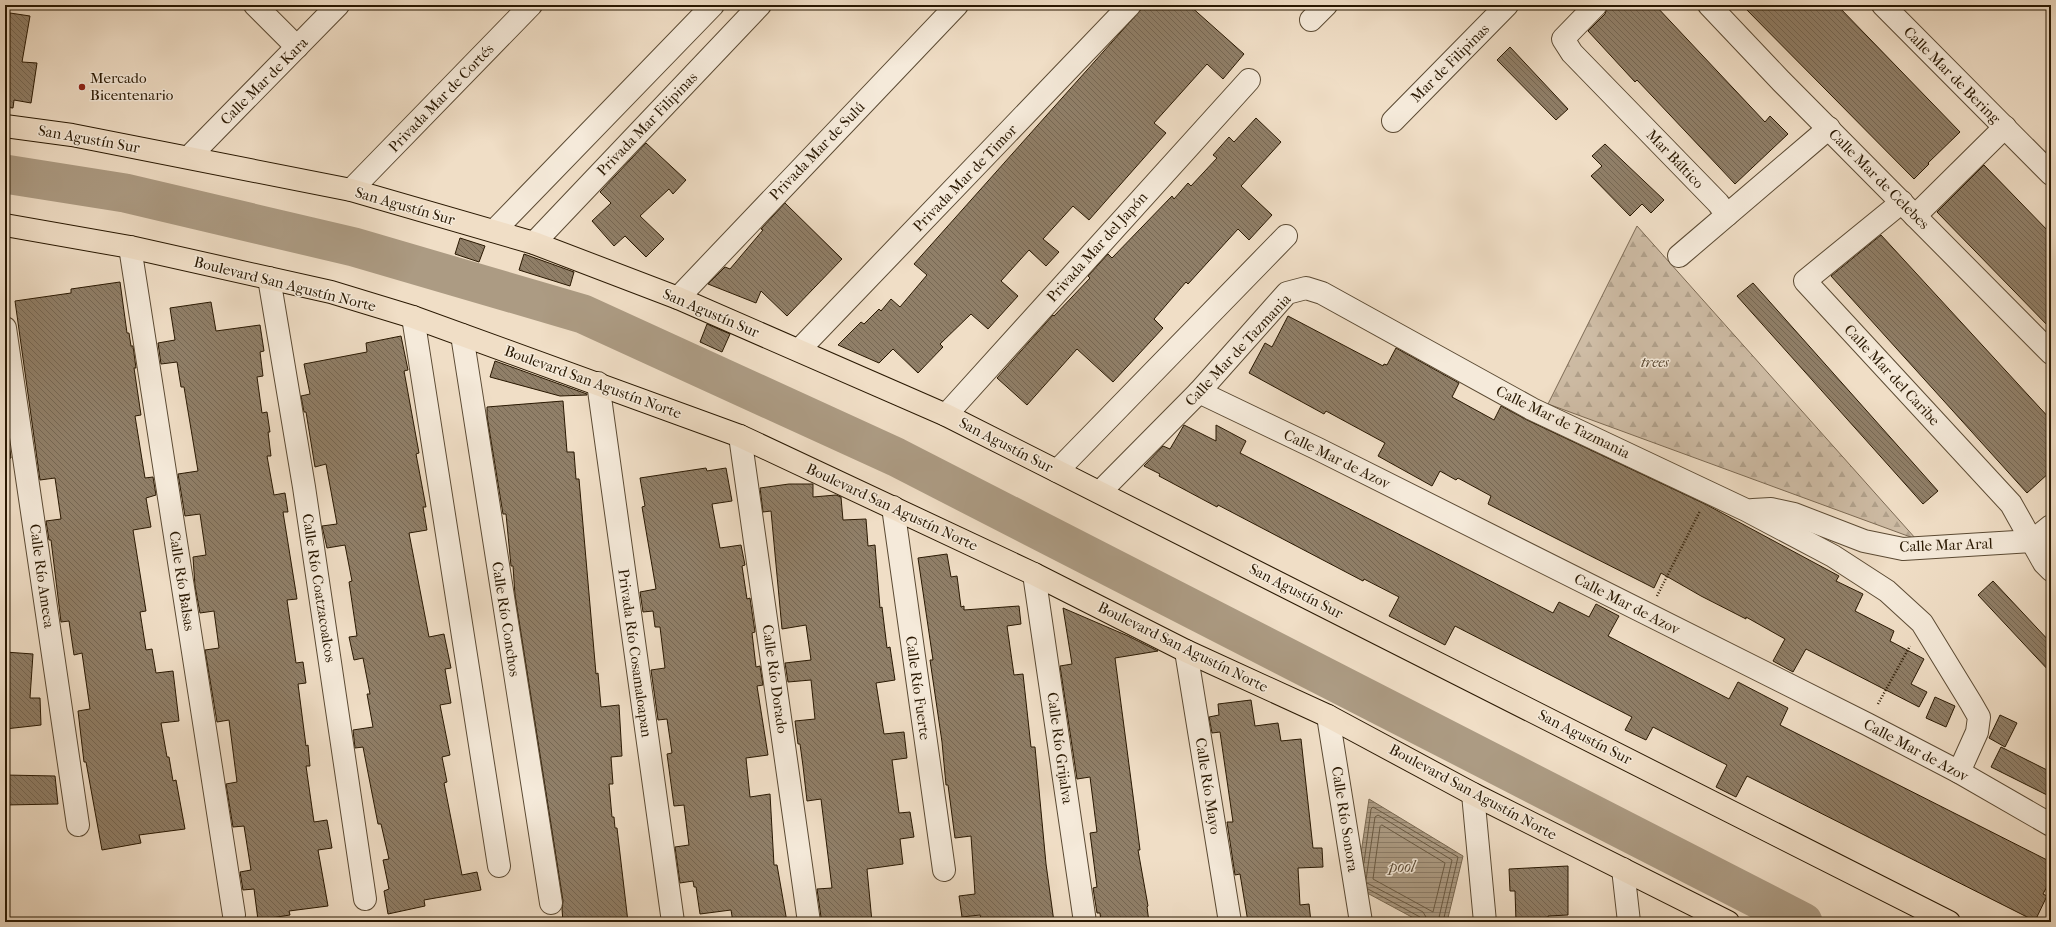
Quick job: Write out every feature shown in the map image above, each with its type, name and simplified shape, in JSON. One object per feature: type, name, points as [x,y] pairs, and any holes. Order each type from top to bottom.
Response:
[{"type":"main road","name":"San Agustín Sur","points":[[5,126],[72,135],[351,190],[534,243],[678,298],[946,415],[1950,922]]},
{"type":"main road","name":"Boulevard San Agustín Norte","points":[[5,225],[130,247],[331,292],[413,317],[598,383],[740,436],[1034,574],[1186,651],[1328,716],[1472,794],[1728,922]]},
{"type":"street","points":[[255,5],[297,47]]},
{"type":"street","name":"Calle Mar de Kara","points":[[189,157],[338,5]]},
{"type":"street","name":"Privada Mar de Cortés","points":[[351,190],[531,5]]},
{"type":"street","points":[[494,231],[713,5]]},
{"type":"street","name":"Privada Mar Filipinas","points":[[534,243],[760,5]]},
{"type":"street","name":"Privada Mar de Sulú","points":[[678,298],[957,5]]},
{"type":"street","name":"Privada Mar de Timor","points":[[799,350],[1130,5]]},
{"type":"street","points":[[1311,20],[1326,5]]},
{"type":"street","name":"Mar de Filipinas","points":[[1393,121],[1507,5]]},
{"type":"street","name":"Mar Báltico","points":[[1596,5],[1563,39],[1572,53],[1718,203],[1726,215]]},
{"type":"street","name":"Calle Mar de Celebes","points":[[1709,5],[1781,81],[2051,352]]},
{"type":"street","name":"Calle Mar de Bering","points":[[1883,5],[2051,174]]},
{"type":"street","name":"Privada Mar del Japón","points":[[946,415],[1249,80]]},
{"type":"street","points":[[1909,209],[2005,127]]},
{"type":"street","points":[[1679,256],[1829,128]]},
{"type":"street","name":"Calle Mar del Caribe","points":[[1909,209],[1805,281],[2011,504],[2044,563],[2051,570]]},
{"type":"street","points":[[1057,471],[1286,236]]},
{"type":"street","name":"Calle Río Balsas","points":[[130,247],[234,915]]},
{"type":"street","name":"Calle Río Coatzacoalcos","points":[[270,278],[365,898]]},
{"type":"street","name":"Calle Mar de Tazmania","points":[[1100,492],[1198,392],[1287,293],[1306,288],[1322,293],[1532,409],[1746,510],[1833,556],[1887,591],[1922,623],[1972,703],[1978,718],[1977,732],[1959,772]]},
{"type":"street","points":[[413,317],[499,866]]},
{"type":"street","name":"Calle Río Ameca","points":[[5,328],[78,825]]},
{"type":"street","name":"Calle Río Conchos","points":[[462,335],[551,903]]},
{"type":"street","name":"Privada Río Cosamaloapan","points":[[598,383],[673,922]]},
{"type":"street","name":"Calle Mar de Azov","points":[[1198,392],[1318,449],[1867,724],[1959,772],[2051,825]]},
{"type":"street","name":"Calle Río Dorado","points":[[740,436],[809,922]]},
{"type":"street","name":"Calle Río Fuerte","points":[[893,507],[944,870]]},
{"type":"street","name":"Calle Mar Aral","points":[[1746,510],[1771,509],[1794,514],[1864,541],[1903,549],[2032,541]]},
{"type":"street","points":[[2032,541],[2051,526]]},
{"type":"street","name":"Calle Río Grijalva","points":[[1034,574],[1085,922]]},
{"type":"street","name":"Calle Río Mayo","points":[[1186,651],[1230,922]]},
{"type":"street","name":"Calle Río Sonora","points":[[1328,716],[1361,922]]},
{"type":"street","points":[[1472,794],[1485,922]]},
{"type":"street","points":[[1623,869],[1629,922]]},
{"type":"path","points":[[1647,614],[1709,492]]},
{"type":"path","points":[[1867,724],[1922,623]]},
{"type":"green space","name":"trees","points":[[1637,226],[1916,539],[1548,404]]},
{"type":"water","name":"pool","points":[[1369,799],[1463,856],[1447,922],[1421,922],[1356,887]]},
{"type":"building","points":[[1145,5],[1189,5],[1244,54],[1223,79],[1207,64],[1154,123],[1166,133],[1089,220],[1073,206],[1043,239],[1059,252],[1046,266],[1029,250],[1001,281],[1018,296],[988,329],[971,314],[940,344],[943,347],[918,373],[893,349],[879,363],[838,345],[861,322],[864,324],[879,309],[881,311],[891,299],[900,307],[927,275],[914,264]]},
{"type":"building","points":[[1608,5],[1655,5],[1765,122],[1770,116],[1788,134],[1735,184],[1637,80],[1635,82],[1588,31],[1605,14]]},
{"type":"building","points":[[1742,5],[1837,5],[1960,132],[1914,179]]},
{"type":"building","points":[[10,13],[30,16],[22,62],[37,63],[31,103],[14,100],[13,108],[5,107],[5,23],[9,24]]},
{"type":"building","points":[[1510,47],[1568,109],[1556,120],[1497,60]]},
{"type":"building","points":[[1256,118],[1281,142],[1241,186],[1272,215],[1249,240],[1238,229],[1188,284],[1186,282],[1154,319],[1163,328],[1113,382],[1077,349],[1027,405],[997,378],[1053,315],[1054,316],[1090,278],[1088,276],[1108,254],[1112,258],[1172,196],[1174,199],[1188,183],[1191,186],[1217,158],[1213,155],[1229,137],[1234,142]]},
{"type":"building","points":[[646,143],[686,180],[673,194],[669,189],[640,216],[664,239],[646,257],[625,236],[614,246],[592,221],[611,203],[600,192]]},
{"type":"building","points":[[1605,144],[1664,200],[1651,213],[1642,204],[1630,216],[1591,176],[1602,166],[1592,156]]},
{"type":"building","points":[[1984,165],[2051,234],[2051,329],[1937,212]]},
{"type":"building","points":[[785,203],[842,259],[787,316],[761,291],[756,303],[708,284],[725,267],[730,269],[763,230],[761,229]]},
{"type":"building","points":[[1881,235],[2051,420],[2051,471],[2027,493],[1831,276]]},
{"type":"building","points":[[460,238],[485,246],[479,262],[455,254]]},
{"type":"building","points":[[524,254],[574,272],[570,286],[519,270]]},
{"type":"building","points":[[120,282],[127,333],[129,333],[131,346],[133,346],[136,368],[134,368],[141,415],[135,416],[145,478],[153,477],[156,495],[146,498],[151,527],[133,530],[146,611],[140,612],[146,650],[152,649],[156,673],[173,671],[179,721],[161,723],[173,781],[176,780],[185,829],[139,835],[141,843],[102,850],[86,762],[84,762],[78,711],[90,709],[82,653],[74,655],[69,621],[61,622],[51,540],[49,540],[46,521],[61,519],[55,478],[40,480],[15,301],[71,293],[71,289]]},
{"type":"building","points":[[1753,283],[1938,491],[1923,504],[1737,296]]},
{"type":"building","points":[[211,302],[216,331],[260,325],[264,351],[260,352],[263,376],[257,377],[262,413],[267,412],[270,432],[268,432],[271,456],[267,456],[274,495],[285,493],[288,512],[283,512],[297,599],[287,600],[296,663],[303,662],[306,683],[298,684],[306,746],[308,745],[310,766],[306,766],[314,822],[327,820],[332,848],[318,850],[328,906],[289,911],[290,915],[258,920],[254,889],[243,890],[240,872],[251,870],[244,826],[233,827],[226,784],[237,782],[229,720],[217,722],[205,650],[219,648],[214,611],[200,613],[195,586],[193,557],[206,555],[200,514],[185,516],[178,474],[198,471],[184,387],[181,387],[177,362],[161,364],[158,343],[175,340],[170,308]]},
{"type":"building","points":[[1288,316],[1383,366],[1384,364],[1387,365],[1396,348],[1459,383],[1452,397],[1494,420],[1501,406],[1527,420],[1707,505],[1839,576],[1836,581],[1863,594],[1855,611],[1894,631],[1890,641],[1924,659],[1911,684],[1927,692],[1919,707],[1806,649],[1793,672],[1773,661],[1785,639],[1746,617],[1746,619],[1701,596],[1661,573],[1654,588],[1488,504],[1491,496],[1458,478],[1456,480],[1440,471],[1432,486],[1378,456],[1385,443],[1326,411],[1324,414],[1249,373],[1265,343],[1272,347]]},
{"type":"building","points":[[707,324],[730,334],[722,352],[700,342]]},
{"type":"building","points":[[401,336],[408,370],[404,371],[419,453],[416,454],[426,507],[423,507],[427,530],[409,533],[429,637],[444,634],[451,668],[445,669],[451,703],[440,705],[450,755],[442,757],[447,782],[444,783],[462,875],[477,872],[481,890],[424,900],[425,906],[388,914],[384,891],[389,889],[383,860],[389,859],[381,824],[378,824],[363,747],[355,748],[353,730],[373,727],[367,694],[370,694],[363,658],[354,660],[349,637],[357,636],[349,582],[352,581],[345,545],[327,548],[322,526],[337,524],[326,464],[315,467],[306,412],[304,412],[301,396],[310,394],[304,364],[367,352],[366,343]]},
{"type":"building","points":[[495,361],[587,395],[560,396],[490,377]]},
{"type":"building","points":[[563,401],[567,452],[574,452],[576,479],[579,479],[596,674],[598,673],[601,707],[619,705],[622,756],[611,757],[613,784],[609,784],[612,817],[614,817],[615,828],[617,828],[628,922],[563,922],[563,901],[515,595],[513,566],[511,566],[506,514],[503,514],[487,416],[487,407]]},
{"type":"building","points":[[5,414],[11,458],[5,459]]},
{"type":"building","points":[[1184,425],[1216,441],[1216,425],[1246,441],[1240,453],[1553,613],[1559,602],[1589,617],[1596,604],[1619,616],[1608,636],[1729,699],[1738,682],[1788,708],[1780,725],[2051,862],[2051,879],[2043,894],[2047,896],[2035,921],[1747,776],[1736,797],[1716,787],[1727,765],[1653,727],[1646,740],[1625,730],[1632,717],[1455,626],[1445,645],[1389,616],[1399,597],[1364,579],[1363,581],[1218,505],[1217,507],[1159,476],[1160,474],[1144,466],[1163,446],[1170,449]]},
{"type":"building","points":[[706,468],[707,471],[726,468],[732,501],[712,504],[720,548],[741,545],[745,565],[742,566],[747,599],[750,598],[755,632],[752,633],[756,667],[760,666],[763,685],[757,686],[768,755],[746,758],[750,797],[770,794],[774,865],[777,865],[787,922],[733,922],[731,910],[700,914],[696,887],[694,887],[693,881],[680,883],[675,847],[689,845],[684,805],[674,806],[667,754],[672,753],[667,719],[658,720],[651,670],[665,668],[660,627],[655,627],[653,611],[643,612],[640,592],[656,589],[642,507],[645,506],[640,478]]},
{"type":"building","points":[[789,484],[813,484],[813,497],[836,495],[841,497],[843,520],[866,519],[868,546],[875,545],[880,608],[882,607],[887,648],[890,647],[895,680],[876,683],[884,734],[904,732],[907,758],[892,760],[899,813],[910,812],[914,837],[900,839],[903,864],[867,869],[872,922],[822,922],[821,917],[817,889],[832,888],[821,799],[807,801],[800,744],[798,744],[795,721],[815,719],[811,680],[788,682],[785,663],[811,660],[806,625],[782,629],[771,511],[763,512],[760,488]]},
{"type":"building","points":[[947,554],[951,577],[957,576],[961,607],[964,606],[964,610],[1019,606],[1021,624],[1007,626],[1014,675],[1023,674],[1031,747],[1035,747],[1046,864],[1054,922],[982,922],[980,915],[962,917],[959,896],[975,894],[971,836],[955,838],[948,785],[946,785],[942,742],[930,660],[933,660],[918,558]]},
{"type":"building","points":[[1993,581],[2051,643],[2051,673],[1978,595]]},
{"type":"building","points":[[1063,608],[1128,636],[1158,651],[1115,658],[1140,850],[1138,850],[1148,906],[1149,922],[1101,922],[1100,913],[1097,913],[1093,888],[1097,887],[1090,833],[1097,832],[1090,777],[1077,779],[1060,666],[1072,664]]},
{"type":"building","points":[[5,652],[33,654],[30,698],[40,698],[41,725],[5,729]]},
{"type":"building","points":[[1935,697],[1955,706],[1946,727],[1926,718]]},
{"type":"building","points":[[1251,700],[1255,726],[1278,723],[1281,741],[1301,739],[1313,848],[1322,848],[1323,867],[1298,868],[1300,905],[1309,904],[1311,922],[1248,922],[1240,874],[1235,875],[1227,822],[1233,822],[1220,732],[1212,733],[1209,717],[1219,715],[1218,704]]},
{"type":"building","points":[[2000,715],[2017,723],[2005,747],[1989,738]]},
{"type":"building","points":[[2001,747],[2051,772],[2051,797],[1991,767]]},
{"type":"building","points":[[5,775],[55,776],[58,804],[5,805]]},
{"type":"building","points":[[1568,866],[1568,915],[1548,916],[1548,922],[1516,922],[1515,891],[1510,891],[1509,869]]},
{"type":"waterway","points":[[5,174],[125,193],[354,247],[583,314],[896,457],[1803,922]]},
{"type":"place","name":"Mercado Bicentenario","points":[[82,87]]}]
